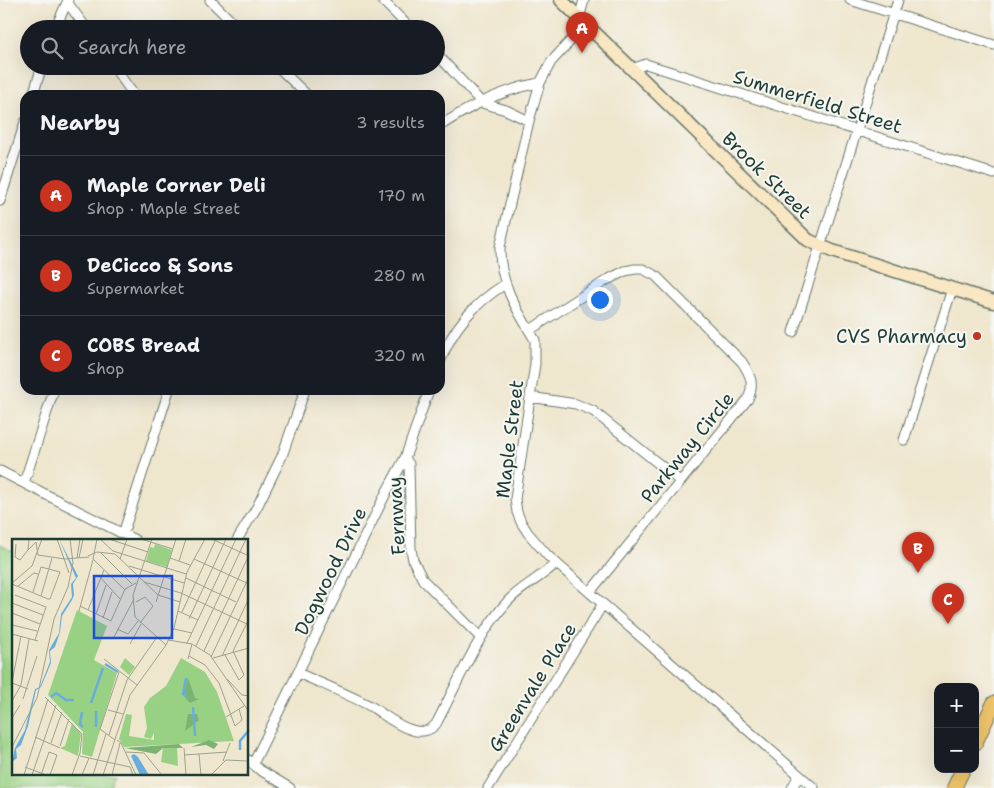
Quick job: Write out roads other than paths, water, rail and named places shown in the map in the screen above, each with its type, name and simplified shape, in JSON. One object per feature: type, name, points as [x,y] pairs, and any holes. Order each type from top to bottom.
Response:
[{"type":"main road","points":[[979,735],[994,703]]},
{"type":"main road","points":[[954,788],[961,773]]},
{"type":"street","points":[[210,0],[230,20]]},
{"type":"street","points":[[382,0],[402,20]]},
{"type":"street","name":"Brook Street","points":[[560,0],[800,234],[819,246],[994,302]]},
{"type":"street","name":"Maple Street","points":[[584,0],[574,37],[551,62],[540,83],[529,121],[500,247],[500,263],[505,284],[535,340],[536,349],[516,487],[517,512],[520,522],[528,533],[556,563],[814,788]]},
{"type":"street","points":[[850,0],[994,45]]},
{"type":"street","points":[[793,332],[898,0]]},
{"type":"street","points":[[59,20],[68,1]]},
{"type":"street","points":[[68,1],[81,20]]},
{"type":"street","points":[[445,63],[482,104],[506,110],[529,121]]},
{"type":"street","name":"Summerfield Street","points":[[632,69],[646,64],[994,174]]},
{"type":"street","points":[[35,90],[39,75]]},
{"type":"street","points":[[120,75],[130,90]]},
{"type":"street","points":[[286,75],[302,90]]},
{"type":"street","points":[[445,123],[492,97],[527,85],[540,83]]},
{"type":"street","points":[[0,201],[20,138]]},
{"type":"street","name":"Parkway Circle","points":[[530,330],[607,280],[625,271],[643,269],[656,276],[722,342],[748,370],[752,379],[748,398],[590,592]]},
{"type":"street","points":[[445,348],[462,321],[494,291],[505,284]]},
{"type":"street","points":[[904,440],[952,289]]},
{"type":"street","points":[[24,483],[52,395]]},
{"type":"street","points":[[123,534],[166,395]]},
{"type":"street","points":[[238,539],[257,507],[282,456],[303,395]]},
{"type":"street","name":"Dogwood Drive","points":[[250,762],[298,673],[388,488],[405,458],[427,395]]},
{"type":"street","points":[[530,397],[576,404],[593,411],[680,480]]},
{"type":"street","name":"Fernway","points":[[405,458],[409,464],[413,560],[418,572],[423,580],[481,638]]},
{"type":"street","points":[[0,471],[133,539]]},
{"type":"street","points":[[298,673],[371,707],[413,731],[424,732],[432,729],[481,638],[510,600],[523,588],[545,574],[556,563]]},
{"type":"street","name":"Greenvale Place","points":[[488,788],[603,604]]},
{"type":"street","points":[[250,762],[290,788]]},
{"type":"street","points":[[792,788],[799,775]]},
{"type":"place","name":"Maple Corner Deli","points":[[582,53]]},
{"type":"place","name":"CVS Pharmacy","points":[[977,336]]},
{"type":"place","name":"DeCicco & Sons","points":[[918,573]]},
{"type":"place","name":"COBS Bread","points":[[948,624]]}]
